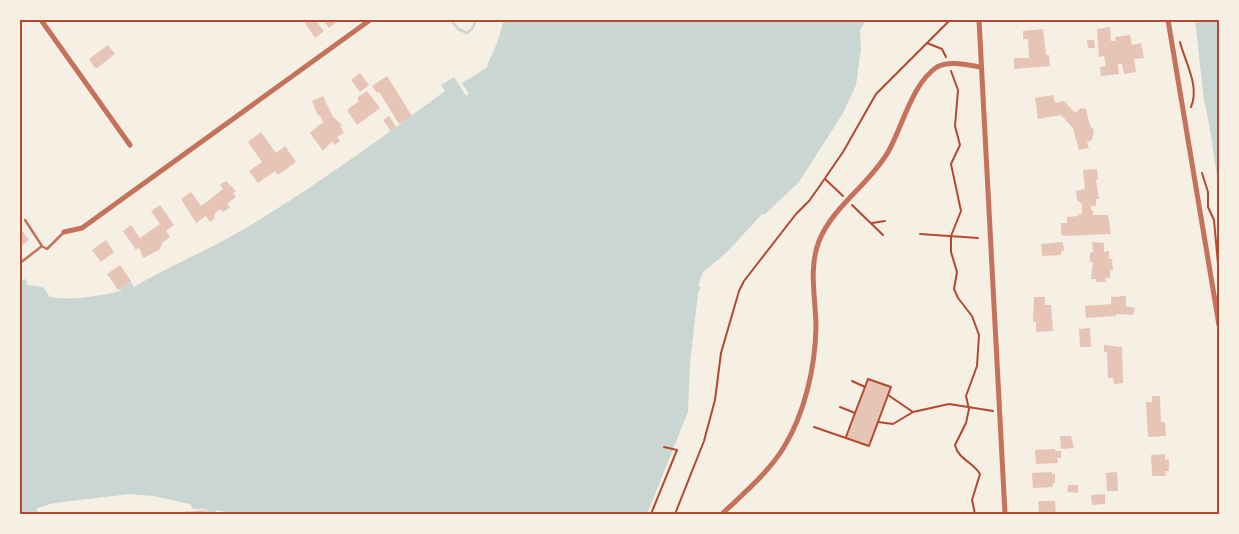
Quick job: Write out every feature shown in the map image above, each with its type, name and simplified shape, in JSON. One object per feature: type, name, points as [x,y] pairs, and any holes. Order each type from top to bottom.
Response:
[{"type":"street","points":[[41,20],[130,146]]},
{"type":"street","points":[[64,232],[82,228],[370,20]]},
{"type":"street","points":[[979,20],[1004,514]]},
{"type":"street","points":[[1168,20],[1219,325]]},
{"type":"street","points":[[722,514],[784,448],[800,414],[815,350],[816,326],[812,283],[815,254],[825,228],[884,159],[921,86],[934,69],[948,63],[981,67]]},
{"type":"lane","points":[[25,220],[42,246],[47,249],[64,232]]},
{"type":"lane","points":[[20,263],[42,246]]},
{"type":"path","points":[[674,514],[704,441],[715,400],[721,353],[739,291],[796,214],[809,201],[825,179],[843,152],[876,94],[950,20]]},
{"type":"path","points":[[1179,36],[1193,90],[1194,99],[1189,111]]},
{"type":"path","points":[[927,43],[942,49],[958,90],[956,126],[960,145],[952,159],[951,169],[961,211],[952,236],[951,252],[957,272],[955,293],[972,316],[979,336],[977,366],[966,396],[968,409],[966,423],[955,446],[958,454],[976,468],[980,474],[972,500],[975,514]]},
{"type":"path","points":[[1201,171],[1208,192],[1208,207],[1214,220],[1219,275]]},
{"type":"path","points":[[825,179],[883,235]]},
{"type":"path","points":[[872,223],[885,221]]},
{"type":"path","points":[[920,234],[964,235],[978,238]]},
{"type":"path","points":[[814,427],[869,446],[891,387],[868,378],[846,437]]},
{"type":"path","points":[[852,380],[865,387]]},
{"type":"path","points":[[888,395],[913,412]]},
{"type":"path","points":[[878,422],[893,424],[913,412],[949,404],[968,409],[999,412]]},
{"type":"path","points":[[840,407],[855,413]]},
{"type":"path","points":[[651,514],[677,450],[664,447]]},
{"type":"shaded area","points":[[504,20],[866,20],[860,30],[861,49],[856,85],[843,113],[799,182],[764,215],[762,214],[727,252],[703,272],[698,286],[701,287],[698,293],[690,363],[688,412],[647,514],[236,514],[216,510],[215,512],[207,512],[207,509],[193,509],[190,504],[153,496],[130,494],[54,503],[37,508],[37,514],[20,514],[20,281],[26,279],[27,285],[43,287],[50,297],[77,298],[103,295],[121,291],[120,288],[130,281],[134,287],[222,241],[276,209],[374,143],[445,91],[441,85],[454,77],[459,84],[486,68]]},
{"type":"shaded area","points":[[1195,20],[1219,20],[1219,191],[1204,100]]},
{"type":"pier","points":[[501,20],[504,20],[497,43],[486,68],[462,83],[469,94],[466,96],[453,75],[456,75],[460,81],[484,67]]},
{"type":"building","points":[[308,20],[315,20],[324,31],[315,38],[305,23]]},
{"type":"building","points":[[323,20],[337,20],[338,21],[329,28]]},
{"type":"building","points":[[1110,27],[1111,41],[1116,41],[1115,37],[1130,35],[1132,45],[1141,43],[1144,58],[1134,59],[1136,72],[1124,74],[1122,64],[1118,64],[1119,74],[1101,76],[1100,67],[1106,66],[1104,56],[1099,57],[1097,29]]},
{"type":"building","points":[[1043,29],[1046,55],[1049,55],[1050,66],[1014,69],[1014,58],[1029,58],[1028,39],[1023,39],[1023,31]]},
{"type":"building","points":[[1087,40],[1094,40],[1095,48],[1088,48]]},
{"type":"building","points":[[108,45],[115,54],[96,69],[89,59]]},
{"type":"building","points":[[360,73],[369,85],[360,92],[351,80]]},
{"type":"building","points":[[387,76],[412,116],[399,124],[379,92],[377,93],[372,86]]},
{"type":"building","points":[[367,91],[380,108],[357,125],[347,110],[359,101],[357,98]]},
{"type":"building","points":[[1053,95],[1055,103],[1064,101],[1075,113],[1081,108],[1086,109],[1090,126],[1094,130],[1092,140],[1087,142],[1089,148],[1079,150],[1073,128],[1061,115],[1038,119],[1035,98]]},
{"type":"building","points":[[323,96],[333,117],[342,125],[340,126],[344,133],[337,137],[340,141],[334,145],[332,141],[323,151],[310,133],[323,122],[320,115],[318,116],[312,101]]},
{"type":"building","points":[[389,116],[396,127],[391,131],[383,120]]},
{"type":"building","points":[[261,132],[276,153],[285,146],[296,162],[278,175],[275,171],[258,183],[249,171],[262,162],[248,142]]},
{"type":"building","points":[[1097,169],[1098,179],[1096,180],[1099,199],[1096,199],[1096,206],[1091,206],[1091,210],[1093,210],[1093,215],[1108,215],[1111,234],[1063,236],[1061,234],[1061,223],[1067,223],[1067,217],[1082,214],[1082,204],[1077,200],[1076,191],[1085,189],[1083,170]]},
{"type":"building","points":[[226,181],[236,191],[233,193],[236,197],[227,204],[230,207],[223,212],[221,209],[216,212],[215,218],[210,222],[206,216],[196,223],[181,199],[191,192],[201,206],[223,189],[220,185]]},
{"type":"building","points":[[160,205],[174,225],[166,231],[170,237],[163,242],[159,250],[143,258],[139,247],[136,250],[123,231],[131,225],[140,238],[160,224],[151,211]]},
{"type":"building","points":[[20,228],[29,240],[20,247]]},
{"type":"building","points":[[106,240],[114,252],[101,262],[92,250]]},
{"type":"building","points":[[1092,242],[1104,243],[1104,252],[1109,251],[1109,259],[1112,259],[1113,270],[1110,270],[1110,278],[1105,278],[1106,282],[1096,282],[1096,279],[1091,279],[1093,262],[1090,262],[1090,253],[1093,252]]},
{"type":"building","points":[[1063,243],[1064,251],[1061,251],[1061,255],[1042,256],[1041,244]]},
{"type":"building","points":[[120,265],[131,281],[118,290],[107,274]]},
{"type":"building","points":[[1126,296],[1126,306],[1135,308],[1133,315],[1116,314],[1116,316],[1086,318],[1085,306],[1111,304],[1111,297]]},
{"type":"building","points":[[1034,297],[1045,297],[1045,305],[1051,305],[1053,331],[1036,332],[1036,322],[1033,322]]},
{"type":"building","points":[[1090,328],[1091,347],[1080,347],[1079,329]]},
{"type":"building","points":[[1104,345],[1122,347],[1123,383],[1114,384],[1113,378],[1108,378],[1107,352],[1104,352]]},
{"type":"building","points":[[868,379],[891,387],[869,446],[846,437]]},
{"type":"building","points":[[1152,396],[1160,396],[1161,422],[1165,422],[1166,436],[1148,437],[1146,402],[1152,402]]},
{"type":"building","points":[[1060,436],[1071,436],[1074,448],[1061,449]]},
{"type":"building","points":[[1055,449],[1055,451],[1061,451],[1061,458],[1057,458],[1058,463],[1036,464],[1035,450]]},
{"type":"building","points":[[1165,454],[1165,460],[1169,459],[1169,471],[1165,471],[1166,476],[1152,476],[1151,455]]},
{"type":"building","points":[[1052,472],[1052,474],[1055,474],[1053,487],[1033,488],[1032,473]]},
{"type":"building","points":[[1117,472],[1118,491],[1107,491],[1106,473]]},
{"type":"building","points":[[1068,485],[1078,485],[1078,493],[1067,492]]},
{"type":"building","points":[[1105,494],[1105,504],[1092,505],[1091,495]]},
{"type":"building","points":[[1038,501],[1055,501],[1056,514],[1039,514]]},
{"type":"building","points":[[206,510],[206,514],[181,514],[181,512]]},
{"type":"waterway","points":[[451,20],[458,29],[467,33],[472,29],[476,20]]}]
